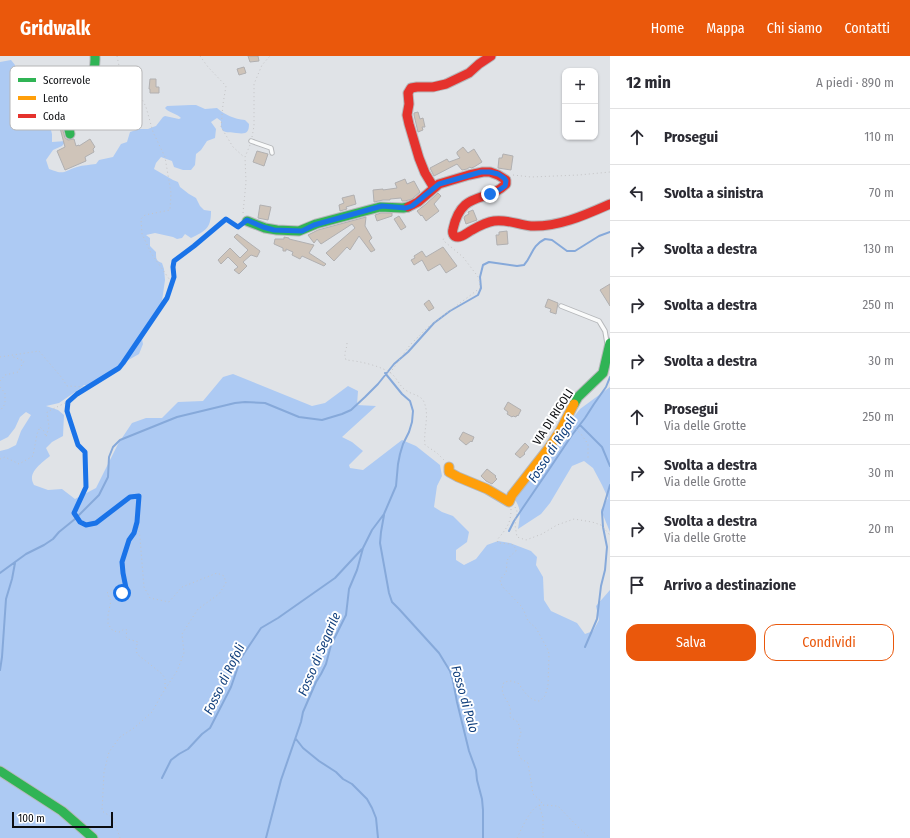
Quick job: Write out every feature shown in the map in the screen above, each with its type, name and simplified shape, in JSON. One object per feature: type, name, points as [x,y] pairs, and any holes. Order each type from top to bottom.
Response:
[{"type":"street","points":[[95,56],[95,66]]},
{"type":"street","points":[[434,188],[425,173],[419,158],[407,115],[410,104],[408,92],[411,88],[433,87],[446,84],[469,73],[491,56]]},
{"type":"street","points":[[69,130],[70,134]]},
{"type":"street","points":[[247,220],[274,230],[302,231],[314,225],[382,206],[406,208],[412,206],[439,184],[481,172],[498,174],[506,181],[505,186],[495,192],[472,199],[460,210],[453,229],[454,236],[457,237],[465,235],[494,221],[504,221],[531,226],[553,225],[567,222],[610,204]]},
{"type":"street","name":"VIA DI RIGOLI","points":[[510,502],[512,495],[560,431],[578,397],[603,373],[609,345]]},
{"type":"street","points":[[449,467],[449,472],[455,476],[486,488],[510,502]]},
{"type":"street","points":[[0,771],[62,811],[93,838]]},
{"type":"lane","points":[[251,141],[271,148],[272,153]]},
{"type":"lane","points":[[561,306],[599,321],[605,331],[609,345]]},
{"type":"path","points":[[117,56],[119,66]]},
{"type":"path","points":[[200,56],[226,86],[221,126],[233,147],[245,157]]},
{"type":"path","points":[[142,99],[146,107],[153,132],[165,157],[171,193],[170,210],[145,215],[141,219],[142,234],[151,254],[172,284]]},
{"type":"path","points":[[504,178],[510,175],[531,177],[610,172]]},
{"type":"path","points":[[0,459],[5,457],[19,464],[33,456],[37,434],[40,427],[44,431],[46,437],[49,427],[47,412],[68,402],[77,394],[119,368],[167,298],[174,277],[174,261],[226,219],[238,227],[247,220]]},
{"type":"path","points":[[390,373],[410,345],[427,328],[480,288],[479,278],[463,257],[443,240]]},
{"type":"path","points":[[347,343],[347,348],[344,352],[346,360],[364,363],[390,373],[400,386],[407,391],[417,394],[424,401],[427,412],[424,437],[425,445],[447,462],[449,467]]},
{"type":"path","points":[[0,357],[40,351],[67,386],[88,388]]},
{"type":"path","points":[[0,381],[5,376],[18,372],[24,361],[10,356]]},
{"type":"path","points":[[0,387],[5,393],[5,404],[0,411]]},
{"type":"path","points":[[68,402],[67,411],[78,445],[85,452],[86,487],[74,513],[80,522],[86,525],[96,523],[130,497],[139,496],[137,522],[122,562],[127,593],[112,590],[107,593],[111,601],[108,624],[113,631],[120,632],[124,629],[127,630],[126,637],[138,642],[136,647],[137,654],[160,672],[165,678],[165,688]]},
{"type":"path","points":[[566,418],[588,444],[588,458]]},
{"type":"path","points":[[510,502],[513,503],[517,511],[515,525],[517,537],[526,540],[574,519],[601,525],[610,537]]},
{"type":"path","points":[[510,502],[511,517],[509,525],[497,540],[498,543],[501,544],[512,544],[516,551],[508,558],[506,573],[500,580],[502,586],[524,611],[528,621],[536,628],[549,654],[548,686],[545,696],[540,701],[535,701],[529,697],[518,683],[510,681],[504,682],[502,687],[502,694],[510,708],[510,717],[518,722],[521,733],[517,746],[520,758],[528,763],[533,794],[542,802],[528,816],[517,838]]},
{"type":"path","points":[[120,838],[113,818],[102,811],[104,772],[110,752],[120,737],[134,728],[152,712],[177,670],[184,653],[182,634],[198,609],[219,594],[226,583],[224,576],[217,573],[182,587],[169,602],[150,598],[144,587],[140,538],[137,522]]},
{"type":"path","points":[[539,805],[543,818],[543,838]]},
{"type":"path","points":[[539,805],[558,806],[590,838]]},
{"type":"shaded area","points":[[11,60],[15,65],[10,66],[10,130],[51,130],[52,142],[66,141],[62,146],[53,150],[46,160],[49,169],[58,172],[63,172],[79,166],[96,164],[99,160],[113,157],[121,144],[127,142],[130,132],[156,126],[165,116],[179,119],[181,118],[167,110],[165,108],[167,106],[196,105],[205,109],[217,108],[223,113],[237,119],[245,120],[249,124],[246,133],[239,133],[223,131],[221,121],[217,118],[211,122],[216,129],[215,138],[207,141],[201,150],[196,154],[195,165],[191,170],[183,170],[174,167],[172,161],[161,157],[156,163],[154,169],[178,182],[180,187],[196,198],[204,210],[211,211],[209,225],[204,231],[191,238],[185,234],[182,238],[177,239],[155,233],[146,235],[150,238],[150,246],[156,252],[157,259],[162,263],[164,269],[165,280],[161,308],[142,339],[143,344],[139,354],[116,367],[89,386],[84,385],[59,403],[46,406],[58,410],[64,415],[63,436],[52,442],[46,448],[50,456],[38,466],[34,472],[32,481],[34,485],[48,490],[62,489],[75,499],[96,488],[118,444],[132,423],[146,418],[162,418],[178,402],[203,401],[223,377],[233,374],[312,406],[325,403],[348,386],[358,391],[357,405],[376,406],[342,437],[352,442],[363,451],[349,465],[350,468],[363,470],[402,440],[416,446],[440,465],[442,476],[437,486],[434,507],[453,516],[469,532],[467,542],[456,550],[456,560],[464,565],[476,559],[487,545],[498,541],[510,543],[531,551],[537,557],[536,565],[543,577],[544,600],[551,611],[577,623],[585,634],[593,631],[599,620],[596,606],[610,590],[610,838],[96,838],[0,768],[0,451],[16,445],[21,431],[31,415],[26,412],[20,417],[15,428],[8,437],[0,441],[0,62]]},
{"type":"shaded area","points":[[610,387],[610,532],[601,510],[608,498],[593,468],[584,461],[572,466],[550,503],[541,514],[518,529],[520,513],[514,498],[548,456],[555,455],[557,442],[567,425],[580,409]]},
{"type":"shaded area","points":[[0,774],[21,787],[90,838],[0,838]]},
{"type":"building","points":[[248,56],[258,56],[259,61],[250,62]]},
{"type":"building","points":[[244,67],[246,73],[239,75],[237,69]]},
{"type":"building","points":[[150,79],[156,79],[156,87],[159,87],[159,93],[150,93]]},
{"type":"building","points":[[418,112],[420,119],[423,118],[425,127],[422,127],[423,130],[418,132],[414,113]]},
{"type":"building","points":[[61,130],[63,130],[65,138],[68,140],[74,139],[76,146],[79,146],[90,139],[95,147],[93,149],[94,152],[85,157],[86,161],[65,170],[57,151],[65,147]]},
{"type":"building","points":[[463,147],[468,153],[474,149],[482,162],[474,167],[462,170],[457,164],[434,176],[430,168],[447,159],[449,162],[460,158],[457,152]]},
{"type":"building","points":[[257,151],[268,154],[264,166],[253,162]]},
{"type":"building","points":[[503,154],[513,156],[511,170],[498,168],[499,158],[502,158]]},
{"type":"building","points":[[405,179],[407,184],[414,181],[420,192],[412,199],[402,201],[401,198],[374,202],[373,190],[397,188],[395,183]]},
{"type":"building","points":[[438,193],[441,196],[434,204],[439,211],[426,221],[417,211]]},
{"type":"building","points":[[354,195],[356,204],[346,207],[347,209],[340,211],[339,205],[344,203],[342,198]]},
{"type":"building","points":[[260,205],[271,207],[268,220],[258,218]]},
{"type":"building","points":[[473,210],[477,220],[466,224],[464,218],[465,216],[469,214],[468,212]]},
{"type":"building","points":[[381,213],[392,213],[392,216],[377,221],[375,215]]},
{"type":"building","points":[[399,216],[406,227],[401,230],[394,219]]},
{"type":"building","points":[[366,217],[365,226],[372,238],[369,241],[375,250],[371,252],[359,236],[350,250],[347,247],[334,261],[326,253],[355,228],[352,224],[321,244],[317,239],[314,243],[308,235],[318,230]]},
{"type":"building","points":[[507,231],[508,244],[497,245],[496,235],[499,235],[499,232]]},
{"type":"building","points":[[237,234],[260,251],[257,257],[251,255],[243,262],[247,266],[239,274],[234,270],[238,267],[228,257],[221,264],[218,260],[230,248],[240,258],[248,250],[234,237]]},
{"type":"building","points":[[284,237],[314,245],[309,253],[326,264],[324,266],[302,256],[300,259],[292,255],[293,252],[286,249],[286,251],[283,251],[283,248],[274,244],[275,239],[284,239]]},
{"type":"building","points":[[443,247],[457,266],[446,273],[440,264],[428,271],[422,260],[414,265],[411,260],[422,251],[426,257]]},
{"type":"building","points":[[610,284],[610,306],[600,290]]},
{"type":"building","points":[[548,299],[558,303],[556,314],[550,312],[551,309],[545,307]]},
{"type":"building","points":[[429,300],[434,308],[429,311],[424,304]]},
{"type":"building","points":[[508,402],[521,410],[518,416],[512,417],[507,414],[508,412],[504,409]]},
{"type":"building","points":[[463,432],[474,437],[472,442],[471,441],[466,445],[459,439]]},
{"type":"building","points":[[525,443],[529,447],[524,453],[525,454],[520,458],[515,454]]},
{"type":"building","points":[[487,469],[496,476],[495,477],[497,479],[492,484],[481,476]]},
{"type":"waterway","points":[[0,573],[26,554],[53,539],[99,495],[108,477],[109,457],[113,447],[120,440],[177,417],[235,403],[265,403],[299,417],[322,420],[342,414],[351,410],[365,397],[394,364],[408,352],[434,323],[450,311],[478,295],[481,288],[480,277],[483,265],[489,262],[517,266],[524,265],[537,245],[545,239],[552,240],[567,251],[575,251],[599,236],[610,232]]},
{"type":"waterway","name":"Fosso di Segarile","points":[[266,838],[281,780],[303,712],[316,682],[326,664],[331,645],[346,615],[349,589],[357,570],[363,548],[372,530],[384,514],[396,486],[400,454],[409,432],[413,411],[410,401],[402,394],[385,373]]},
{"type":"waterway","name":"Fosso di Rigoli","points":[[509,531],[522,509],[606,387],[610,377]]},
{"type":"waterway","points":[[580,425],[602,447],[610,466]]},
{"type":"waterway","points":[[585,647],[597,619],[601,586],[605,570],[607,547],[602,512],[610,485]]},
{"type":"waterway","name":"Fosso di Palo","points":[[384,515],[380,543],[389,593],[392,602],[439,653],[450,671],[469,751],[476,770],[482,799],[483,838]]},
{"type":"waterway","name":"Fosso di Rofoli","points":[[162,778],[171,760],[188,749],[210,728],[231,687],[241,658],[261,628],[278,618],[335,578],[362,549]]},
{"type":"waterway","points":[[0,670],[6,599],[15,563]]},
{"type":"waterway","points":[[296,739],[303,748],[336,772],[343,779],[352,784],[367,799],[376,818],[378,838]]},
{"type":"traffic: fast","points":[[94,66],[95,56]]},
{"type":"traffic: fast","points":[[69,130],[70,134]]},
{"type":"traffic: fast","points":[[247,221],[265,228],[299,231],[316,224],[380,207],[408,207]]},
{"type":"traffic: fast","points":[[574,404],[578,397],[603,373],[610,343]]},
{"type":"traffic: fast","points":[[0,771],[62,811],[93,838]]},
{"type":"traffic: slow","points":[[449,467],[449,472],[487,489],[509,502],[512,495],[560,431],[574,404]]},
{"type":"traffic: jam","points":[[434,188],[425,173],[419,158],[409,124],[407,115],[409,104],[408,93],[411,88],[433,87],[446,84],[469,73],[491,56]]},
{"type":"traffic: jam","points":[[408,207],[418,202],[439,184],[483,172],[490,172],[498,175],[506,180],[506,184],[491,194],[468,202],[457,216],[453,229],[454,236],[462,236],[480,226],[494,221],[504,221],[531,226],[552,225],[572,220],[610,204]]},
{"type":"route","points":[[122,593],[127,593],[122,562],[137,522],[139,496],[130,497],[96,523],[86,525],[80,522],[74,513],[86,487],[85,452],[78,445],[67,411],[68,402],[77,394],[119,368],[123,363],[145,333],[167,298],[174,277],[174,261],[226,219],[238,227],[247,220],[274,230],[302,231],[314,225],[333,219],[382,206],[406,208],[412,206],[439,184],[481,172],[498,174],[506,181],[505,186],[490,194]]}]
